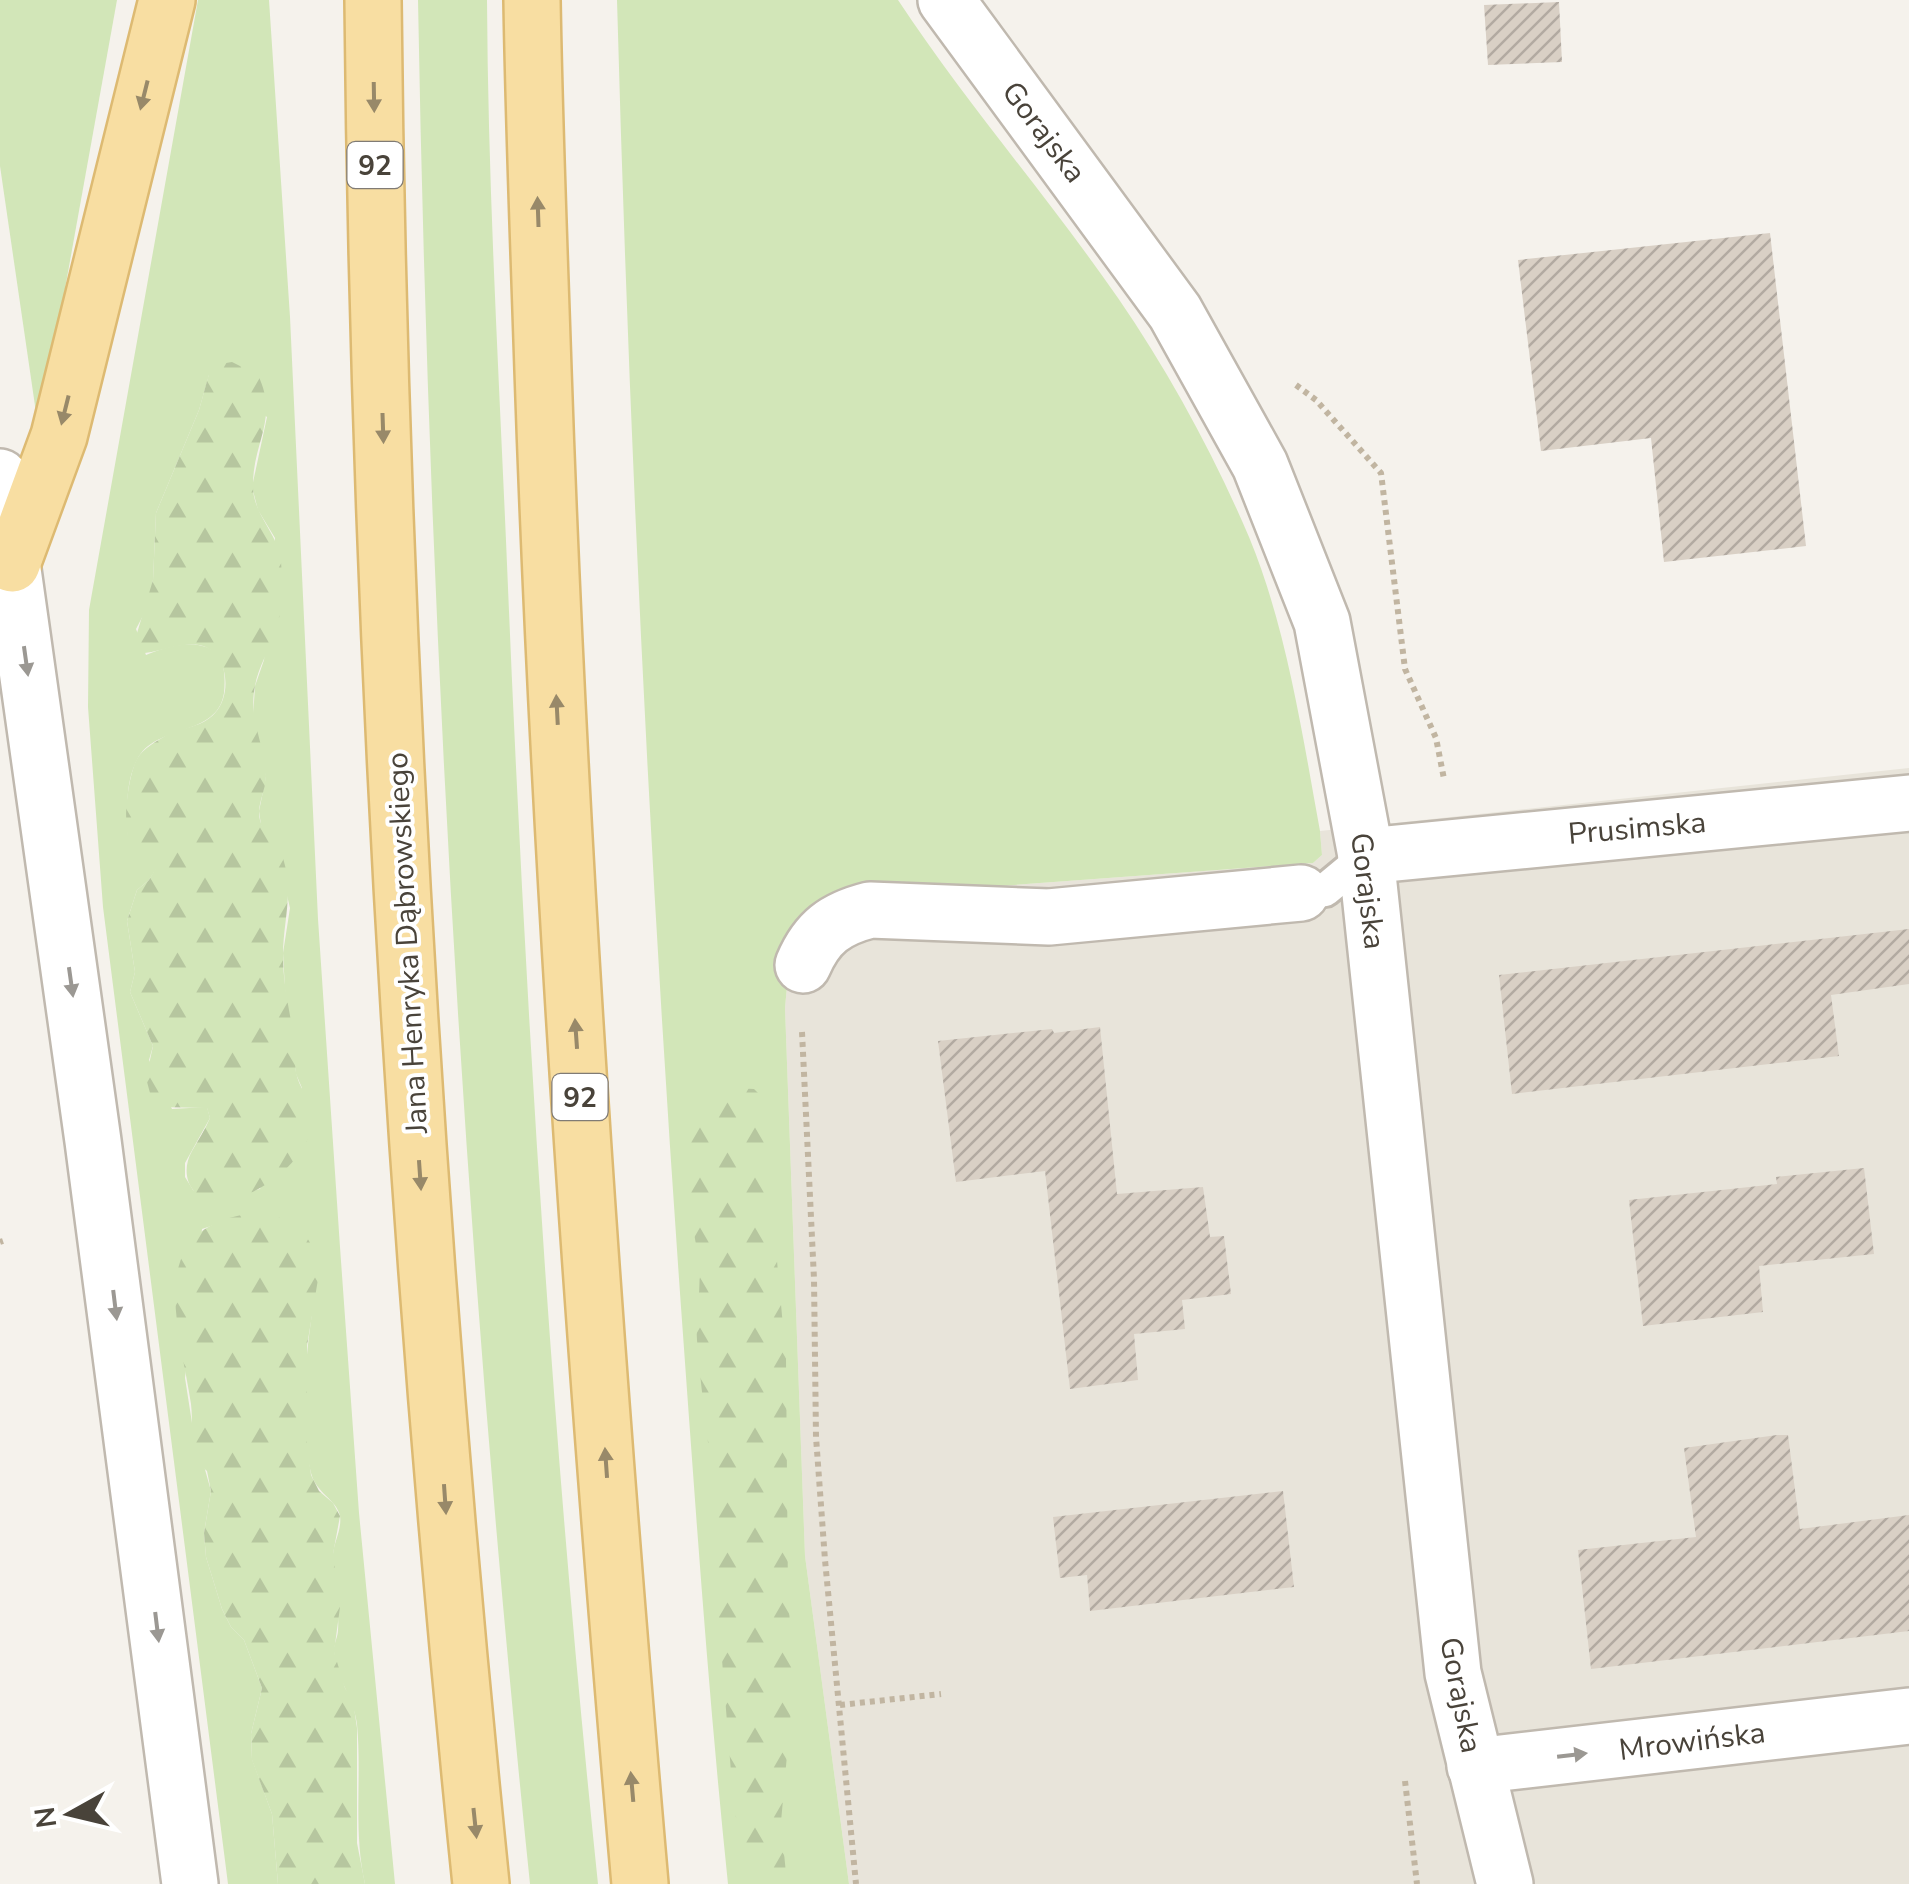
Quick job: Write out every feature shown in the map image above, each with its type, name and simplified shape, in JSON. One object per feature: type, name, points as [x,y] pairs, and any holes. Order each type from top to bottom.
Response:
[{"type":"main road","points":[[12,564],[58,436],[168,0]]},
{"type":"main road","name":"Jana Henryka Dąbrowskiego","points":[[373,0],[387,561],[407,973],[447,1527],[481,1884]]},
{"type":"main road","name":"92","points":[[532,0],[562,838],[619,1644],[640,1884]]},
{"type":"street","name":"Gorajska","points":[[946,0],[1175,312],[1260,465],[1322,622],[1366,856],[1453,1674],[1505,1884]]},
{"type":"street","points":[[0,476],[91,1121],[190,1884]]},
{"type":"street","name":"Prusimska","points":[[1366,856],[1909,803]]},
{"type":"street","points":[[803,965],[825,928],[846,916],[870,910],[1050,916],[1301,893]]},
{"type":"street","name":"Mrowińska","points":[[1475,1766],[1909,1716]]},
{"type":"lane","points":[[1301,893],[1325,890],[1366,856]]},
{"type":"path","points":[[803,965],[800,996],[813,1262],[816,1437],[856,1884]]},
{"type":"path","points":[[840,1704],[941,1694]]},
{"type":"shaded area","points":[[1909,768],[1909,1884],[849,1884],[805,1556],[785,1008],[788,975],[851,897],[1313,863],[1322,855],[1320,831]]},
{"type":"green space","points":[[0,0],[117,0],[39,433],[0,166]]},
{"type":"green space","points":[[198,0],[269,0],[290,317],[318,919],[359,1513],[395,1884],[365,1884],[361,1864],[357,1724],[334,1652],[338,1621],[332,1563],[340,1516],[311,1473],[305,1434],[305,1373],[312,1313],[244,1215],[202,1229],[185,1378],[192,1423],[211,1491],[204,1533],[206,1557],[222,1609],[231,1627],[244,1640],[262,1688],[251,1734],[252,1759],[272,1814],[278,1884],[228,1884],[103,907],[88,707],[89,610]],"holes":[[[209,375],[267,417],[252,487],[258,510],[275,538],[264,660],[255,686],[253,718],[266,777],[259,811],[261,825],[265,837],[275,845],[290,908],[283,953],[285,989],[296,1074],[302,1088],[260,1189],[216,1200],[193,1190],[185,1177],[185,1163],[210,1118],[207,1107],[172,1109],[149,1060],[153,1046],[130,992],[135,972],[127,921],[137,890],[158,866],[128,836],[127,807],[130,778],[137,760],[157,740],[210,717],[224,693],[224,670],[215,653],[198,645],[146,655],[136,629],[148,606],[153,580],[156,513],[199,410]]]},
{"type":"green space","points":[[418,0],[487,0],[495,294],[533,1075],[567,1561],[598,1884],[530,1884],[507,1649],[469,1178],[441,708]]},
{"type":"green space","points":[[617,0],[898,0],[1118,298],[1206,445],[1249,537],[1274,608],[1320,831],[1322,855],[1313,863],[851,897],[788,975],[785,1008],[805,1556],[849,1884],[728,1884],[697,1524],[650,818]]},
{"type":"green space","points":[[232,362],[258,375],[266,405],[253,485],[261,515],[279,552],[282,587],[278,622],[253,698],[266,776],[259,813],[262,827],[280,852],[286,871],[284,979],[296,1073],[313,1118],[304,1145],[280,1175],[249,1193],[216,1200],[193,1190],[187,1175],[188,1159],[210,1118],[207,1108],[159,1107],[146,1078],[153,1046],[130,992],[135,972],[127,921],[137,890],[157,866],[133,849],[126,818],[131,778],[140,755],[167,735],[210,718],[224,695],[222,664],[209,649],[190,645],[131,653],[153,580],[156,513],[199,410],[209,374],[220,364]]},
{"type":"green space","points":[[733,1088],[754,1089],[762,1097],[786,1359],[788,1597],[794,1677],[781,1822],[787,1884],[761,1884],[742,1842],[734,1809],[714,1560],[718,1530],[697,1340],[699,1267],[683,1166],[685,1129],[692,1107],[707,1095]]},
{"type":"green space","points":[[265,1212],[300,1226],[318,1256],[319,1273],[307,1346],[307,1445],[311,1475],[340,1516],[333,1554],[340,1607],[334,1652],[353,1701],[357,1728],[357,1843],[365,1884],[278,1884],[272,1814],[252,1760],[251,1734],[262,1688],[244,1640],[231,1627],[222,1609],[206,1557],[204,1533],[211,1491],[207,1471],[193,1459],[191,1404],[176,1308],[176,1280],[183,1254],[199,1234],[225,1219]]},
{"type":"building","points":[[1559,2],[1562,62],[1488,65],[1484,5]]},
{"type":"building","points":[[1770,233],[1806,546],[1664,562],[1651,438],[1541,451],[1518,260]]},
{"type":"building","points":[[1909,929],[1909,984],[1831,995],[1839,1056],[1512,1094],[1499,975]]},
{"type":"building","points":[[1100,1027],[1117,1194],[1203,1187],[1210,1237],[1224,1236],[1231,1294],[1182,1300],[1185,1329],[1134,1334],[1138,1380],[1070,1389],[1045,1171],[956,1182],[938,1041]]},
{"type":"building","points":[[1864,1168],[1874,1254],[1759,1266],[1763,1312],[1643,1326],[1629,1200],[1777,1184],[1776,1177]]},
{"type":"building","points":[[1788,1435],[1800,1529],[1909,1515],[1909,1631],[1591,1669],[1578,1550],[1696,1537],[1684,1448]]},
{"type":"building","points":[[1283,1491],[1294,1587],[1090,1611],[1087,1575],[1060,1578],[1053,1517]]}]
